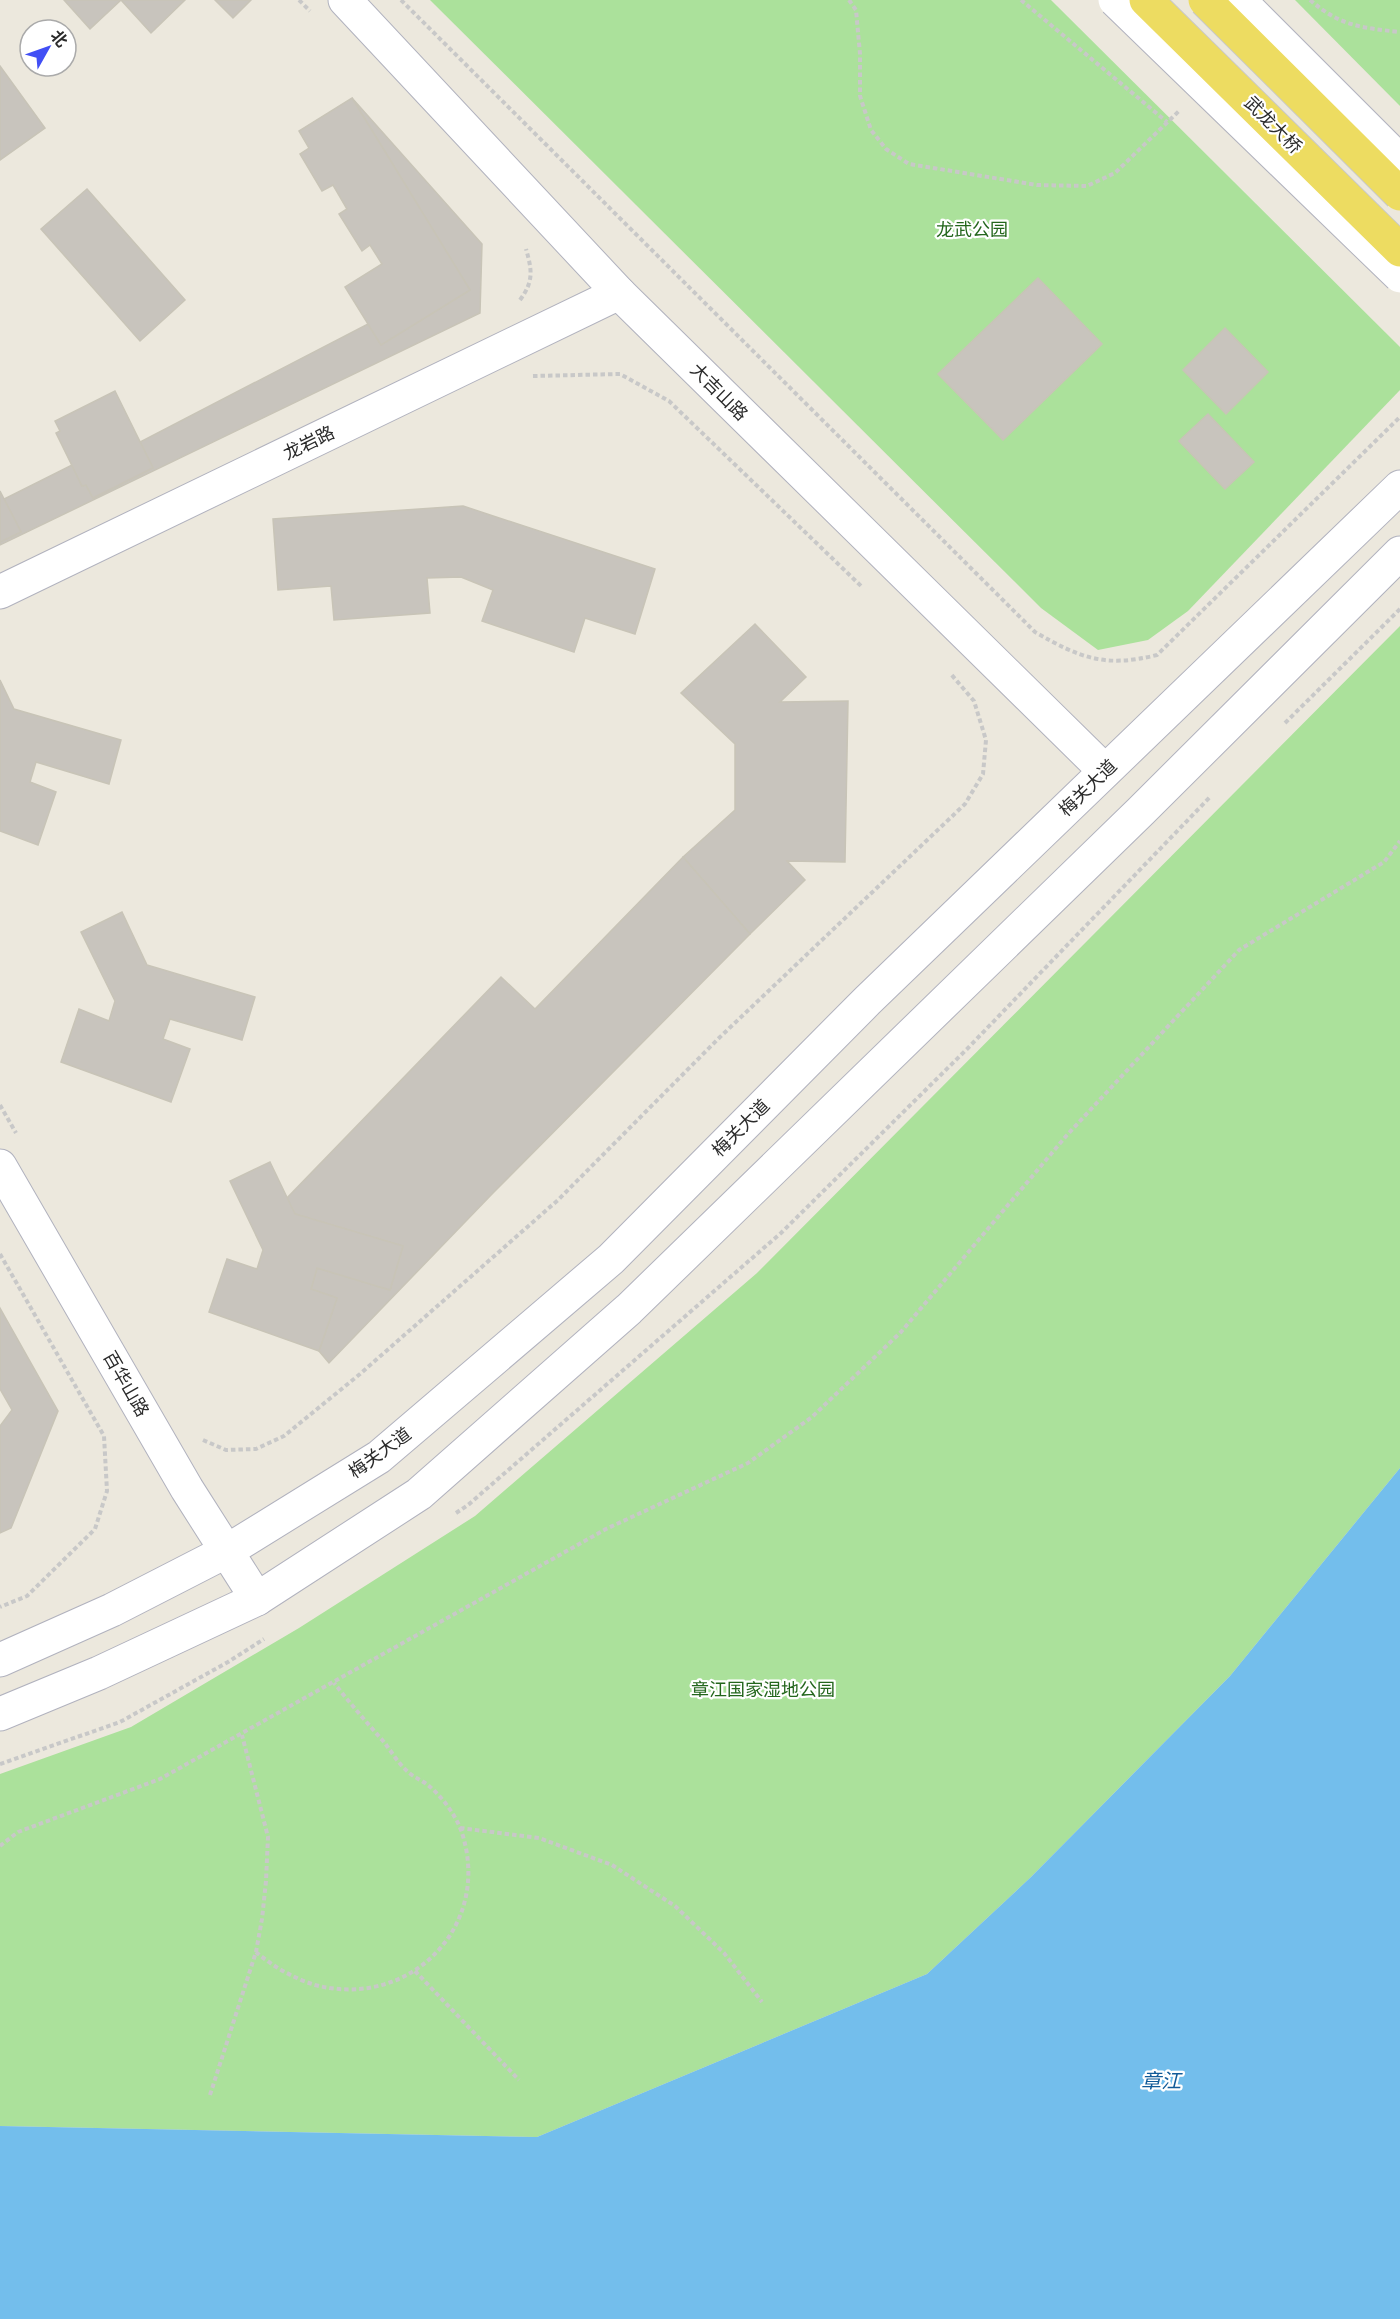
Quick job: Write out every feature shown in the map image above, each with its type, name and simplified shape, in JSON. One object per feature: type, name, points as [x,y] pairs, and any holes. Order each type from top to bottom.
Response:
[{"type":"main road","name":"大吉山路","points":[[345,0],[619,293],[1105,771]]},
{"type":"main road","points":[[1115,0],[1400,276]]},
{"type":"main road","name":"武龙大桥","points":[[1146,0],[1400,250]]},
{"type":"main road","points":[[1205,0],[1400,194]]},
{"type":"main road","points":[[1239,0],[1400,161]]},
{"type":"main road","name":"龙岩路","points":[[0,592],[619,293]]},
{"type":"main road","name":"梅关大道","points":[[0,1660],[112,1610],[227,1551],[379,1457],[611,1259],[867,1001],[1400,487]]},
{"type":"main road","points":[[0,1714],[99,1673],[257,1599],[419,1494],[629,1309],[1141,811],[1400,553]]},
{"type":"main road","name":"百华山路","points":[[0,1166],[187,1489],[257,1599]]},
{"type":"path","points":[[299,0],[312,14]]},
{"type":"path","points":[[401,0],[1035,632],[1070,652],[1103,662],[1138,660],[1157,655],[1400,417]]},
{"type":"path","points":[[849,0],[856,10],[860,54],[860,96],[871,130],[886,149],[909,164],[1037,185],[1087,186],[1115,173],[1184,106]]},
{"type":"path","points":[[1021,0],[1167,122]]},
{"type":"path","points":[[1310,0],[1324,12],[1360,28],[1400,32]]},
{"type":"path","points":[[518,302],[528,289],[531,268],[523,239]]},
{"type":"path","points":[[527,376],[620,374],[669,401],[866,590]]},
{"type":"path","points":[[256,1449],[284,1436],[360,1374],[558,1200],[719,1038],[965,804],[983,774],[986,740],[974,701],[949,672]]},
{"type":"path","points":[[0,1846],[18,1832],[160,1779],[606,1529],[748,1463],[812,1418],[901,1332],[1067,1135],[1239,950],[1383,862],[1400,841]]},
{"type":"path","points":[[0,1254],[104,1436],[107,1491],[95,1529],[27,1596],[0,1607]]},
{"type":"path","points":[[256,1952],[268,1963],[314,1984],[338,1988],[364,1988],[390,1983],[415,1971],[436,1954],[447,1940],[464,1908],[469,1881],[468,1854],[460,1828],[447,1806],[429,1786],[406,1770],[334,1683]]},
{"type":"path","points":[[210,2095],[256,1952],[262,1919],[268,1837],[242,1735]]},
{"type":"path","points":[[460,1828],[539,1838],[612,1865],[675,1906],[723,1953],[762,2002]]},
{"type":"path","points":[[415,1971],[519,2080]]},
{"type":"green space","name":"龙武公园","points":[[430,0],[1051,0],[1400,347],[1400,390],[1188,611],[1148,640],[1098,650],[1041,608]]},
{"type":"green space","points":[[1295,0],[1400,0],[1400,106]]},
{"type":"green space","name":"章江国家湿地公园","points":[[1400,626],[1400,1468],[1230,1676],[1031,1877],[927,1974],[537,2137],[0,2126],[0,1774],[131,1727],[299,1628],[475,1516],[757,1273]]},
{"type":"water","name":"章江","points":[[1400,1468],[1400,2319],[0,2319],[0,2126],[537,2137],[927,1974],[1031,1877],[1230,1676]]},
{"type":"building","points":[[64,0],[121,0],[90,29]]},
{"type":"building","points":[[121,0],[185,0],[151,33]]},
{"type":"building","points":[[215,0],[251,0],[233,18]]},
{"type":"building","points":[[0,66],[45,128],[0,160]]},
{"type":"building","points":[[352,98],[482,244],[480,313],[0,545],[0,542],[21,532],[4,499],[72,465],[82,486],[86,485],[93,498],[153,468],[140,442],[368,324],[381,345],[470,290]]},
{"type":"building","points":[[352,98],[470,290],[381,345],[345,287],[382,264],[370,245],[362,251],[339,214],[347,209],[333,185],[322,191],[300,154],[309,148],[299,131]]},
{"type":"building","points":[[87,189],[185,300],[140,341],[41,229]]},
{"type":"building","points":[[1038,278],[1102,344],[1003,440],[938,374]]},
{"type":"building","points":[[1225,328],[1268,372],[1226,414],[1183,370]]},
{"type":"building","points":[[115,391],[153,468],[93,498],[86,485],[82,486],[56,433],[60,431],[55,421]]},
{"type":"building","points":[[1208,414],[1254,462],[1225,489],[1179,441]]},
{"type":"building","points":[[0,491],[21,532],[0,542]]},
{"type":"building","points":[[463,506],[655,569],[635,634],[585,618],[574,652],[482,621],[493,590],[461,577],[427,578],[430,613],[334,620],[331,586],[278,590],[273,519]]},
{"type":"building","points":[[755,624],[806,677],[780,702],[848,701],[845,862],[787,861],[805,880],[750,934],[683,857],[735,810],[735,744],[681,693]]},
{"type":"building","points":[[0,680],[14,709],[121,740],[109,784],[36,762],[30,782],[56,792],[38,845],[0,831]]},
{"type":"building","points":[[683,857],[750,934],[493,1193],[329,1363],[319,1351],[337,1298],[311,1289],[317,1268],[390,1290],[403,1246],[295,1214],[287,1198],[501,977],[535,1009]]},
{"type":"building","points":[[122,912],[147,965],[255,997],[242,1040],[170,1019],[163,1039],[190,1049],[171,1102],[61,1062],[79,1009],[109,1021],[115,1001],[81,932]]},
{"type":"building","points":[[270,1162],[295,1214],[403,1246],[390,1290],[317,1268],[311,1289],[337,1298],[319,1351],[209,1312],[227,1259],[257,1269],[263,1250],[230,1181]]},
{"type":"building","points":[[0,1308],[58,1411],[11,1528],[0,1533],[0,1426],[12,1410],[0,1389]]}]
